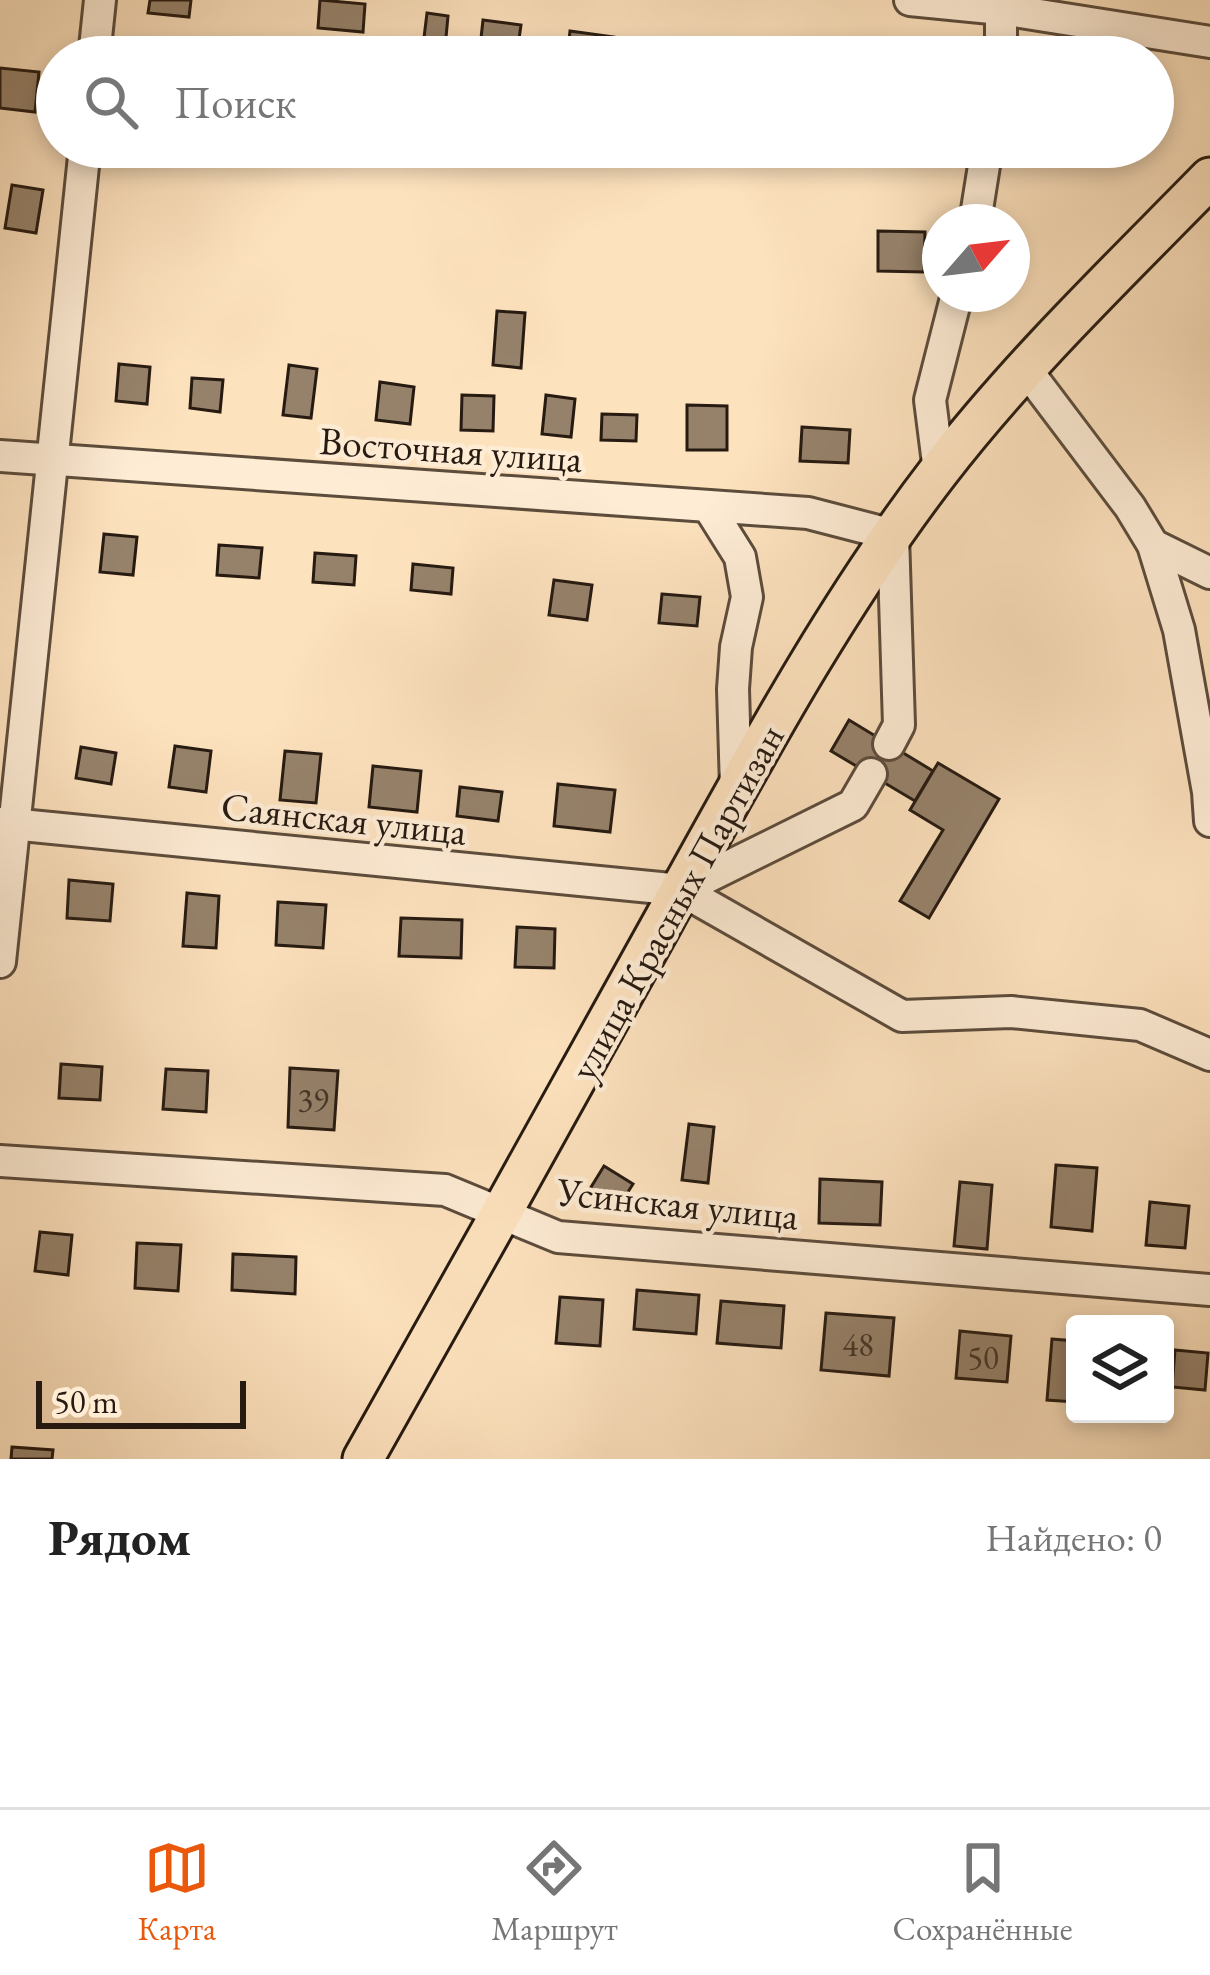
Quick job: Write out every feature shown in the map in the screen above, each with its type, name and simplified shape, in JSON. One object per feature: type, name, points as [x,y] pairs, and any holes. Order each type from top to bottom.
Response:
[{"type":"main road","name":"улица Красных Партизан","points":[[363,1459],[736,788],[893,535],[1025,368],[1210,178]]},
{"type":"street","points":[[96,36],[100,0]]},
{"type":"street","points":[[910,0],[1001,4],[1210,42]]},
{"type":"street","points":[[1001,4],[1001,36]]},
{"type":"street","points":[[0,962],[8,824],[83,168]]},
{"type":"street","points":[[978,204],[984,168]]},
{"type":"street","points":[[939,471],[930,400],[952,312]]},
{"type":"street","points":[[1025,368],[1130,507],[1153,545],[1179,630],[1210,821]]},
{"type":"street","name":"Восточная улица","points":[[0,455],[808,513],[893,535]]},
{"type":"street","points":[[708,506],[740,557],[747,597],[733,688],[736,788]]},
{"type":"street","points":[[889,744],[899,725],[893,535]]},
{"type":"street","points":[[1153,545],[1210,573]]},
{"type":"street","points":[[681,890],[853,805],[871,774]]},
{"type":"street","name":"Саянская улица","points":[[8,824],[681,890]]},
{"type":"street","points":[[681,890],[902,1016],[1011,1012],[1140,1025],[1210,1055]]},
{"type":"street","name":"Усинская улица","points":[[0,1161],[445,1190],[558,1237],[1210,1290]]},
{"type":"building","points":[[150,0],[191,0],[189,17],[148,13]]},
{"type":"building","points":[[320,0],[365,4],[363,32],[318,28]]},
{"type":"building","points":[[427,13],[448,16],[446,36],[424,36]]},
{"type":"building","points":[[483,20],[521,25],[519,36],[481,36]]},
{"type":"building","points":[[570,31],[607,36],[569,36]]},
{"type":"building","points":[[0,68],[36,72],[35,112],[0,108]]},
{"type":"building","points":[[12,185],[43,190],[36,233],[5,228]]},
{"type":"building","points":[[878,231],[922,232],[922,272],[878,271]]},
{"type":"building","points":[[497,311],[525,313],[521,368],[493,365]]},
{"type":"building","points":[[119,364],[150,367],[147,404],[116,401]]},
{"type":"building","points":[[289,365],[317,369],[311,418],[283,415]]},
{"type":"building","points":[[192,378],[223,380],[220,412],[190,408]]},
{"type":"building","points":[[380,382],[414,387],[410,424],[376,420]]},
{"type":"building","points":[[462,395],[494,396],[493,431],[461,430]]},
{"type":"building","points":[[546,395],[575,399],[571,437],[542,434]]},
{"type":"building","points":[[687,405],[727,406],[727,450],[687,450]]},
{"type":"building","points":[[602,414],[637,415],[636,441],[601,440]]},
{"type":"building","points":[[802,427],[850,430],[848,463],[800,461]]},
{"type":"building","points":[[104,534],[137,537],[133,575],[100,572]]},
{"type":"building","points":[[219,545],[262,548],[259,578],[217,575]]},
{"type":"building","points":[[315,553],[356,556],[354,585],[313,582]]},
{"type":"building","points":[[413,564],[453,568],[451,594],[411,590]]},
{"type":"building","points":[[554,580],[592,585],[587,620],[549,615]]},
{"type":"building","points":[[662,594],[700,597],[697,626],[659,623]]},
{"type":"building","points":[[849,720],[933,771],[915,801],[831,751]]},
{"type":"building","points":[[175,746],[211,751],[206,792],[169,787]]},
{"type":"building","points":[[81,747],[116,753],[111,784],[76,778]]},
{"type":"building","points":[[285,751],[321,754],[316,803],[280,800]]},
{"type":"building","points":[[938,763],[999,799],[929,918],[900,901],[943,830],[910,810]]},
{"type":"building","points":[[373,766],[421,771],[417,812],[369,807]]},
{"type":"building","points":[[558,784],[615,790],[610,832],[554,826]]},
{"type":"building","points":[[460,787],[502,792],[498,821],[457,816]]},
{"type":"building","points":[[69,880],[113,884],[110,921],[67,918]]},
{"type":"building","points":[[187,893],[219,896],[216,948],[183,946]]},
{"type":"building","points":[[278,902],[326,905],[323,948],[276,945]]},
{"type":"building","points":[[401,918],[462,920],[461,958],[399,956]]},
{"type":"building","points":[[517,927],[555,929],[554,968],[515,967]]},
{"type":"building","points":[[61,1064],[102,1067],[100,1100],[59,1098]]},
{"type":"building","points":[[290,1068],[338,1071],[334,1130],[288,1127]]},
{"type":"building","points":[[166,1069],[208,1071],[206,1112],[163,1109]]},
{"type":"building","points":[[689,1124],[714,1127],[708,1183],[682,1180]]},
{"type":"building","points":[[1056,1165],[1097,1168],[1092,1231],[1051,1227]]},
{"type":"building","points":[[604,1166],[633,1184],[617,1209],[588,1192]]},
{"type":"building","points":[[820,1179],[882,1182],[880,1225],[819,1223]]},
{"type":"building","points":[[960,1182],[992,1185],[987,1249],[954,1246]]},
{"type":"building","points":[[1150,1202],[1189,1206],[1185,1248],[1146,1245]]},
{"type":"building","points":[[40,1232],[72,1235],[68,1275],[35,1271]]},
{"type":"building","points":[[137,1243],[181,1245],[178,1291],[135,1288]]},
{"type":"building","points":[[233,1254],[296,1257],[295,1294],[232,1290]]},
{"type":"building","points":[[637,1290],[699,1295],[696,1334],[634,1329]]},
{"type":"building","points":[[560,1297],[603,1300],[600,1346],[556,1343]]},
{"type":"building","points":[[721,1301],[784,1306],[781,1348],[717,1343]]},
{"type":"building","points":[[826,1313],[894,1318],[889,1376],[821,1370]]},
{"type":"building","points":[[960,1331],[1011,1336],[1007,1382],[956,1378]]},
{"type":"building","points":[[1052,1339],[1066,1340],[1066,1401],[1047,1400]]},
{"type":"building","points":[[1175,1350],[1208,1353],[1205,1390],[1174,1387]]},
{"type":"building","points":[[12,1447],[53,1450],[52,1459],[11,1459]]}]
